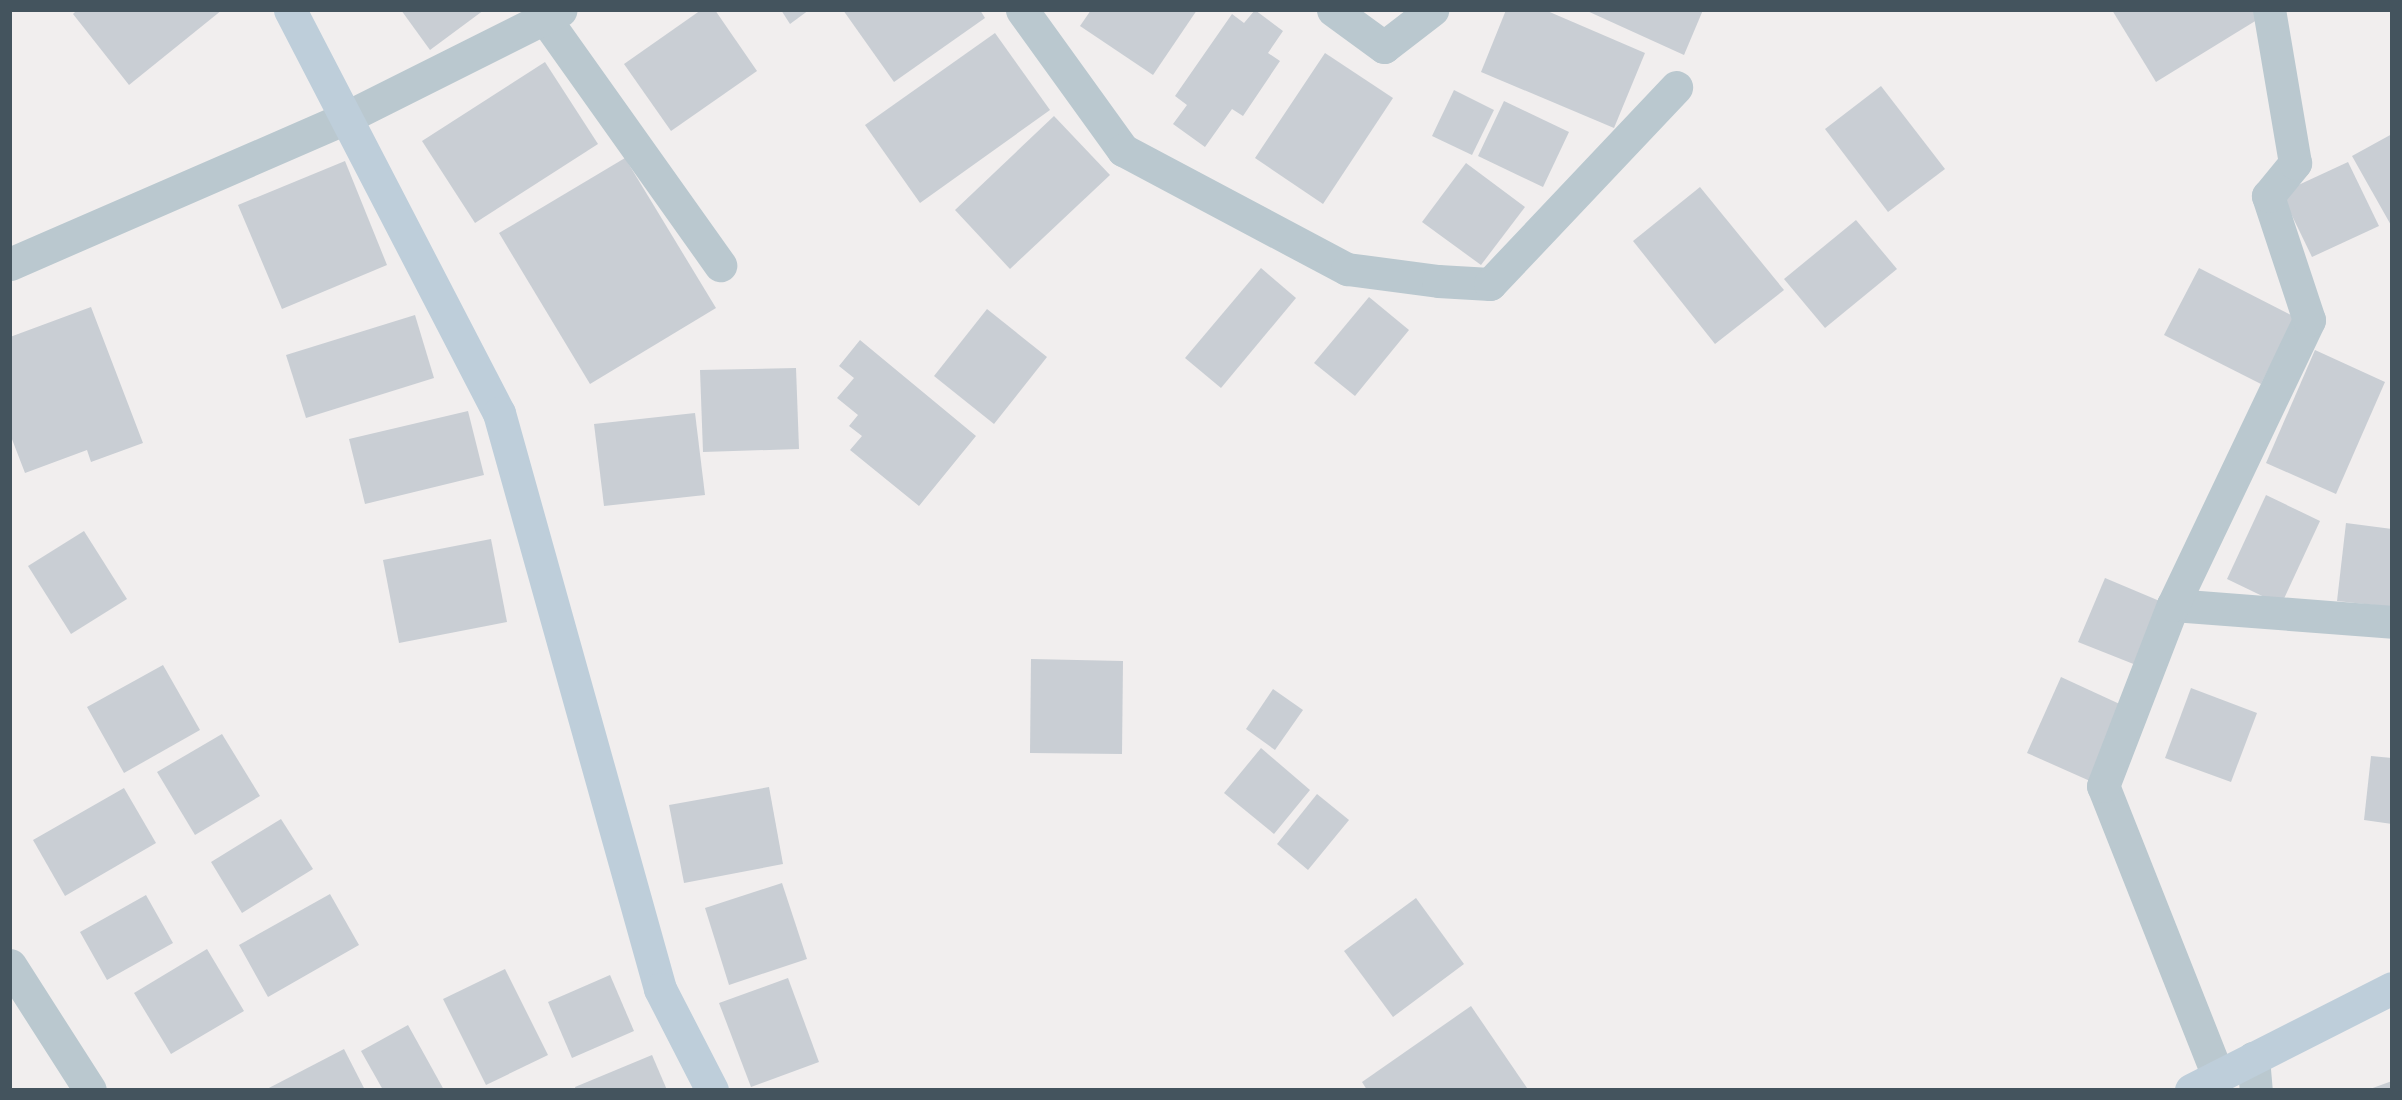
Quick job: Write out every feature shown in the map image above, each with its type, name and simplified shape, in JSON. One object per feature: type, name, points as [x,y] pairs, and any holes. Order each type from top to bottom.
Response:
[{"type":"street","points":[[290,10],[499,413],[660,989],[712,1089]]},
{"type":"street","points":[[1022,10],[1123,150],[1347,269],[1438,281],[1490,284],[1676,87]]},
{"type":"street","points":[[1333,10],[1384,47],[1432,10]]},
{"type":"street","points":[[2269,10],[2295,163],[2268,196],[2310,320],[2173,605],[2103,786],[2204,1083],[2254,1074],[2391,988]]},
{"type":"street","points":[[10,264],[345,118],[554,15],[720,265]]},
{"type":"street","points":[[2173,605],[2391,621]]},
{"type":"street","points":[[10,965],[90,1089]]},
{"type":"building","points":[[77,10],[222,10],[129,85],[73,14]]},
{"type":"building","points":[[401,10],[484,10],[430,50]]},
{"type":"building","points":[[701,10],[715,10],[757,71],[671,131],[624,64]]},
{"type":"building","points":[[781,10],[809,10],[790,24]]},
{"type":"building","points":[[843,10],[980,10],[985,18],[894,82]]},
{"type":"building","points":[[1091,10],[1197,10],[1153,75],[1080,26]]},
{"type":"building","points":[[1255,10],[1283,31],[1268,53],[1280,61],[1243,116],[1232,109],[1205,147],[1173,124],[1187,105],[1175,96],[1232,14],[1244,23]]},
{"type":"building","points":[[1506,10],[1545,10],[1645,53],[1614,128],[1481,72]]},
{"type":"building","points":[[1585,10],[1703,10],[1684,55]]},
{"type":"building","points":[[2112,10],[2262,10],[2265,15],[2156,82]]},
{"type":"building","points":[[995,33],[1050,110],[920,203],[865,125]]},
{"type":"building","points":[[1325,53],[1393,98],[1323,204],[1255,158]]},
{"type":"building","points":[[545,62],[598,144],[475,223],[422,141]]},
{"type":"building","points":[[1881,86],[1945,169],[1888,212],[1825,129]]},
{"type":"building","points":[[1454,90],[1494,110],[1472,155],[1432,136]]},
{"type":"building","points":[[1504,101],[1569,132],[1543,187],[1478,156]]},
{"type":"building","points":[[1054,116],[1110,175],[1010,269],[955,210]]},
{"type":"building","points":[[2392,134],[2392,227],[2352,156]]},
{"type":"building","points":[[625,158],[716,308],[590,384],[499,233]]},
{"type":"building","points":[[345,161],[387,265],[282,309],[238,205]]},
{"type":"building","points":[[2348,162],[2379,226],[2312,257],[2281,193]]},
{"type":"building","points":[[1466,163],[1525,207],[1481,265],[1422,222]]},
{"type":"building","points":[[1700,187],[1784,290],[1715,344],[1633,241]]},
{"type":"building","points":[[1856,220],[1897,269],[1825,328],[1784,279]]},
{"type":"building","points":[[1261,268],[1296,298],[1221,388],[1185,358]]},
{"type":"building","points":[[2199,268],[2295,317],[2261,384],[2164,335]]},
{"type":"building","points":[[1369,297],[1409,330],[1355,396],[1314,363]]},
{"type":"building","points":[[91,307],[143,443],[91,462],[87,450],[25,473],[10,434],[10,337]]},
{"type":"building","points":[[987,309],[1047,357],[994,424],[934,376]]},
{"type":"building","points":[[415,315],[434,378],[306,418],[286,355]]},
{"type":"building","points":[[860,340],[976,436],[919,506],[850,450],[862,436],[849,426],[858,415],[837,398],[854,378],[839,366]]},
{"type":"building","points":[[2315,350],[2385,382],[2336,494],[2266,463]]},
{"type":"building","points":[[796,368],[799,449],[703,452],[700,370]]},
{"type":"building","points":[[468,411],[484,475],[365,504],[349,439]]},
{"type":"building","points":[[695,413],[705,495],[604,506],[594,424]]},
{"type":"building","points":[[2266,495],[2320,521],[2281,605],[2227,579]]},
{"type":"building","points":[[2346,523],[2392,529],[2392,607],[2337,601]]},
{"type":"building","points":[[84,531],[127,599],[71,634],[28,566]]},
{"type":"building","points":[[491,539],[507,622],[399,643],[383,560]]},
{"type":"building","points":[[2105,578],[2162,602],[2136,665],[2078,642]]},
{"type":"building","points":[[1031,659],[1123,661],[1122,754],[1030,753]]},
{"type":"building","points":[[163,665],[200,730],[124,773],[87,707]]},
{"type":"building","points":[[2061,677],[2124,706],[2090,781],[2027,753]]},
{"type":"building","points":[[2191,688],[2257,713],[2231,782],[2165,758]]},
{"type":"building","points":[[1273,689],[1303,710],[1275,750],[1246,729]]},
{"type":"building","points":[[222,734],[260,796],[195,835],[157,772]]},
{"type":"building","points":[[1261,748],[1310,790],[1274,834],[1224,793]]},
{"type":"building","points":[[2371,756],[2392,758],[2392,824],[2364,820]]},
{"type":"building","points":[[769,787],[783,864],[684,883],[669,805]]},
{"type":"building","points":[[124,788],[156,843],[65,896],[33,840]]},
{"type":"building","points":[[1317,794],[1349,820],[1308,870],[1277,844]]},
{"type":"building","points":[[281,819],[313,869],[242,913],[211,862]]},
{"type":"building","points":[[782,883],[807,959],[729,985],[705,908]]},
{"type":"building","points":[[330,894],[359,945],[268,997],[239,945]]},
{"type":"building","points":[[146,895],[173,943],[107,980],[80,932]]},
{"type":"building","points":[[1416,898],[1464,964],[1393,1017],[1344,951]]},
{"type":"building","points":[[207,949],[244,1011],[171,1054],[134,993]]},
{"type":"building","points":[[505,969],[548,1055],[486,1085],[443,999]]},
{"type":"building","points":[[610,975],[634,1031],[572,1058],[548,1002]]},
{"type":"building","points":[[788,978],[819,1062],[751,1087],[719,1003]]},
{"type":"building","points":[[1471,1006],[1527,1088],[1367,1090],[1362,1082]]},
{"type":"building","points":[[408,1025],[444,1090],[383,1090],[361,1051]]},
{"type":"building","points":[[344,1049],[365,1090],[265,1090]]},
{"type":"building","points":[[652,1055],[667,1090],[576,1090],[575,1087]]},
{"type":"building","points":[[2392,1081],[2392,1090],[2370,1089]]}]
